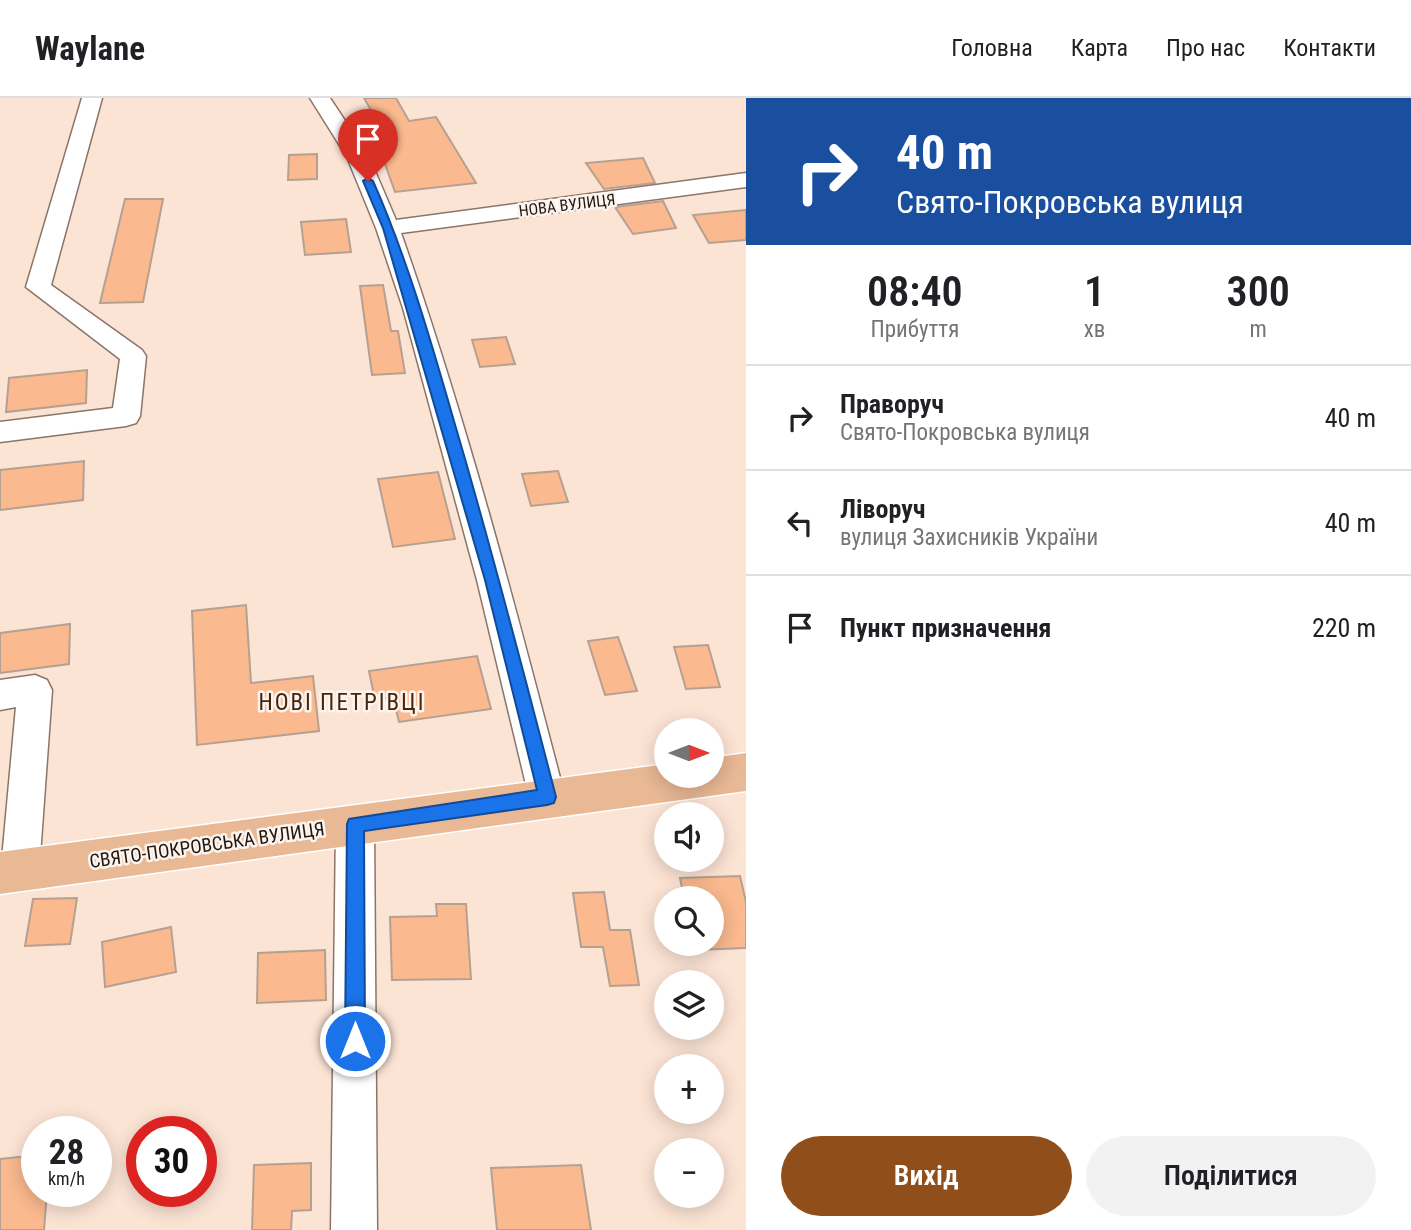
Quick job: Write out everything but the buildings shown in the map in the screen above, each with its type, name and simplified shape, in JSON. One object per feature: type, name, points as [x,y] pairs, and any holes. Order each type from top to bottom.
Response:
[{"type":"main road","name":"СВЯТО-ПОКРОВСЬКА ВУЛИЦЯ","points":[[10,872],[746,772]]},
{"type":"street","points":[[0,432],[126,416],[133,356],[38,288],[92,98]]},
{"type":"street","points":[[320,98],[358,158],[388,228],[418,320],[480,581],[547,797]]},
{"type":"street","name":"НОВА ВУЛИЦЯ","points":[[388,228],[746,180]]},
{"type":"street","points":[[0,695],[35,690],[10,872]]},
{"type":"street","points":[[354,1230],[355,824]]},
{"type":"district","name":"НОВІ ПЕТРІВЦІ","points":[[342,702]]},
{"type":"route","points":[[355,1041],[355,824],[547,797],[493,580],[435,376],[388,228],[368,181]]}]
